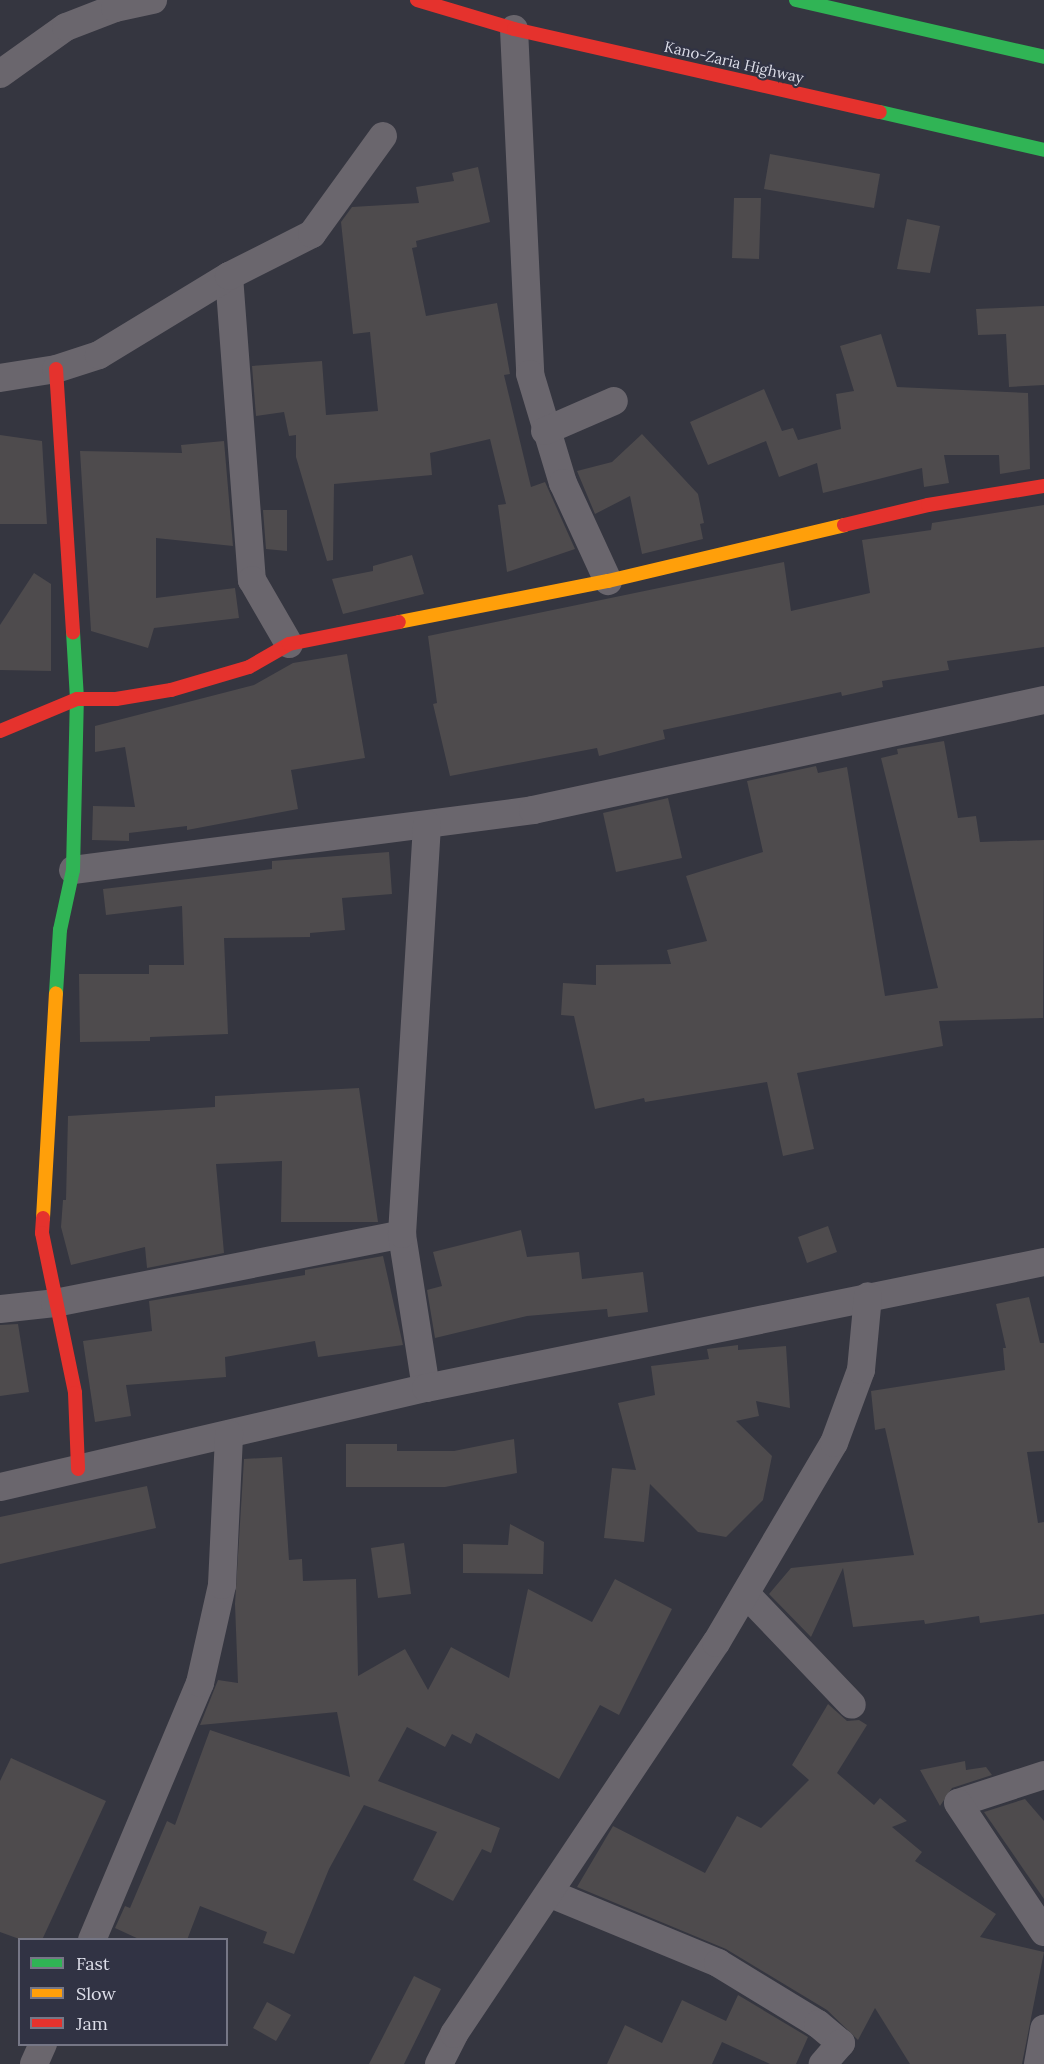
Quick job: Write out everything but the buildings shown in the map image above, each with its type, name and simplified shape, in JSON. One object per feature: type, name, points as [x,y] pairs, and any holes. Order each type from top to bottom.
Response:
[{"type":"main road","name":"Kano-Zaria Highway","points":[[417,0],[514,29],[1044,150]]},
{"type":"main road","points":[[796,0],[854,6],[1044,57]]},
{"type":"main road","points":[[56,369],[76,699],[73,870],[60,930],[43,1177],[42,1233],[75,1393],[78,1469]]},
{"type":"main road","points":[[0,731],[76,699],[116,699],[171,690],[249,667],[289,644],[608,582],[928,505],[1044,486]]},
{"type":"street","points":[[0,74],[66,27],[116,8],[153,0]]},
{"type":"street","points":[[514,29],[530,374],[545,431],[563,483],[608,582]]},
{"type":"street","points":[[0,378],[56,369],[99,355],[229,276],[312,234],[383,136]]},
{"type":"street","points":[[229,276],[252,580],[289,644]]},
{"type":"street","points":[[545,431],[614,401]]},
{"type":"street","points":[[73,870],[533,810],[1044,700]]},
{"type":"street","points":[[426,1388],[402,1234],[427,825]]},
{"type":"street","points":[[0,1309],[55,1303],[402,1234]]},
{"type":"street","points":[[0,1487],[426,1388],[868,1296],[1044,1262]]},
{"type":"street","points":[[439,2064],[454,2034],[551,1894],[746,1594],[834,1443],[861,1370],[868,1296]]},
{"type":"street","points":[[93,1938],[200,1683],[222,1585],[229,1434]]},
{"type":"street","points":[[746,1594],[852,1705]]},
{"type":"street","points":[[1044,1775],[958,1803],[1044,1932]]},
{"type":"street","points":[[551,1894],[718,1963],[818,2024],[841,2043],[823,2064]]},
{"type":"street","points":[[1038,2064],[1044,2029]]},
{"type":"street","points":[[34,2064],[42,2046]]},
{"type":"traffic: fast","points":[[796,0],[1044,57]]},
{"type":"traffic: fast","points":[[880,112],[1044,150]]},
{"type":"traffic: fast","points":[[56,993],[60,930],[73,870],[77,699],[73,632]]},
{"type":"traffic: slow","points":[[399,622],[608,581],[844,525]]},
{"type":"traffic: slow","points":[[43,1218],[56,993]]},
{"type":"traffic: jam","points":[[417,0],[514,29],[880,112]]},
{"type":"traffic: jam","points":[[56,369],[73,632]]},
{"type":"traffic: jam","points":[[844,525],[928,505],[1044,486]]},
{"type":"traffic: jam","points":[[0,731],[77,699],[116,699],[171,690],[249,667],[289,644],[399,622]]},
{"type":"traffic: jam","points":[[43,1218],[42,1233],[75,1393],[78,1469]]}]
